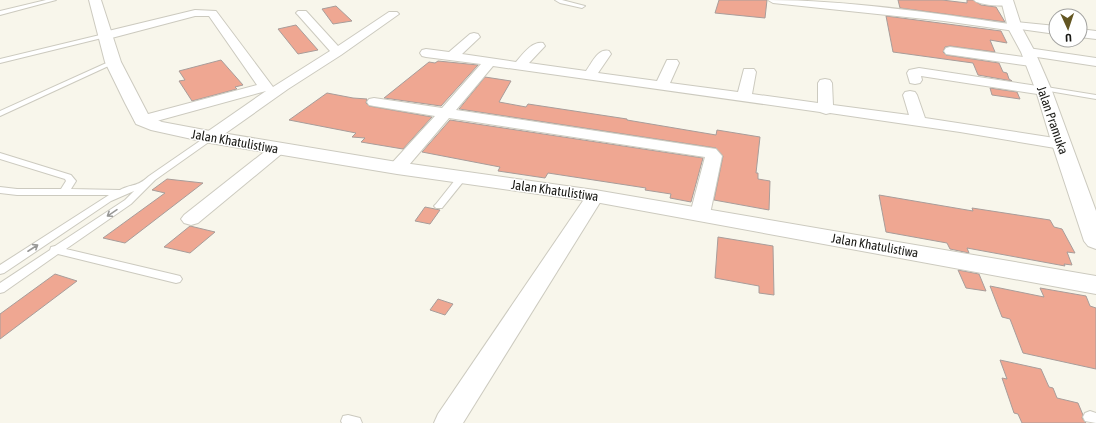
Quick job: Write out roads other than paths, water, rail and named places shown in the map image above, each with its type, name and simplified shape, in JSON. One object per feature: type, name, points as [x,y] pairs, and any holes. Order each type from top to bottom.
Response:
[{"type":"street","points":[[95,0],[104,36],[113,62],[142,120],[266,87],[282,86]]},
{"type":"street","points":[[773,0],[819,2],[1015,27],[1048,29]]},
{"type":"street","points":[[979,0],[1007,2]]},
{"type":"street","name":"Jalan Pramuka","points":[[1007,2],[1015,27],[1030,57],[1043,89],[1061,144],[1088,201],[1096,241]]},
{"type":"street","points":[[104,36],[195,13],[212,13],[266,87]]},
{"type":"street","points":[[302,13],[337,52]]},
{"type":"street","points":[[210,137],[282,86],[337,52],[393,14]]},
{"type":"street","points":[[451,57],[474,37]]},
{"type":"street","points":[[519,66],[539,46]]},
{"type":"street","points":[[950,51],[1096,62]]},
{"type":"street","points":[[426,53],[919,122],[1061,144]]},
{"type":"street","points":[[589,76],[605,54]]},
{"type":"street","points":[[397,168],[490,62]]},
{"type":"street","points":[[661,86],[672,63]]},
{"type":"street","points":[[744,98],[749,72]]},
{"type":"street","points":[[915,80],[914,73],[919,72],[1043,89]]},
{"type":"street","points":[[825,83],[826,110]]},
{"type":"street","points":[[910,95],[919,122]]},
{"type":"street","points":[[374,102],[710,153],[714,156],[700,214]]},
{"type":"street","name":"Jalan Khatulistiwa","points":[[142,120],[157,126],[210,137],[397,168],[595,196],[1096,284]]},
{"type":"street","points":[[191,219],[279,148]]},
{"type":"street","points":[[448,423],[595,196]]},
{"type":"lane","points":[[0,13],[53,0]]},
{"type":"lane","points":[[558,0],[582,6]]},
{"type":"lane","points":[[0,61],[104,36]]},
{"type":"lane","points":[[0,114],[113,62]]},
{"type":"lane","points":[[1043,89],[1096,97]]},
{"type":"lane","points":[[0,289],[134,197],[141,187],[210,137]]},
{"type":"lane","points":[[0,156],[68,178],[71,181],[69,186],[64,191]]},
{"type":"lane","points":[[439,206],[462,177]]},
{"type":"lane","points":[[0,190],[17,192],[120,192],[141,187]]},
{"type":"lane","points":[[120,192],[134,197]]},
{"type":"lane","points":[[0,270],[120,192]]},
{"type":"lane","points":[[55,250],[176,280]]}]
